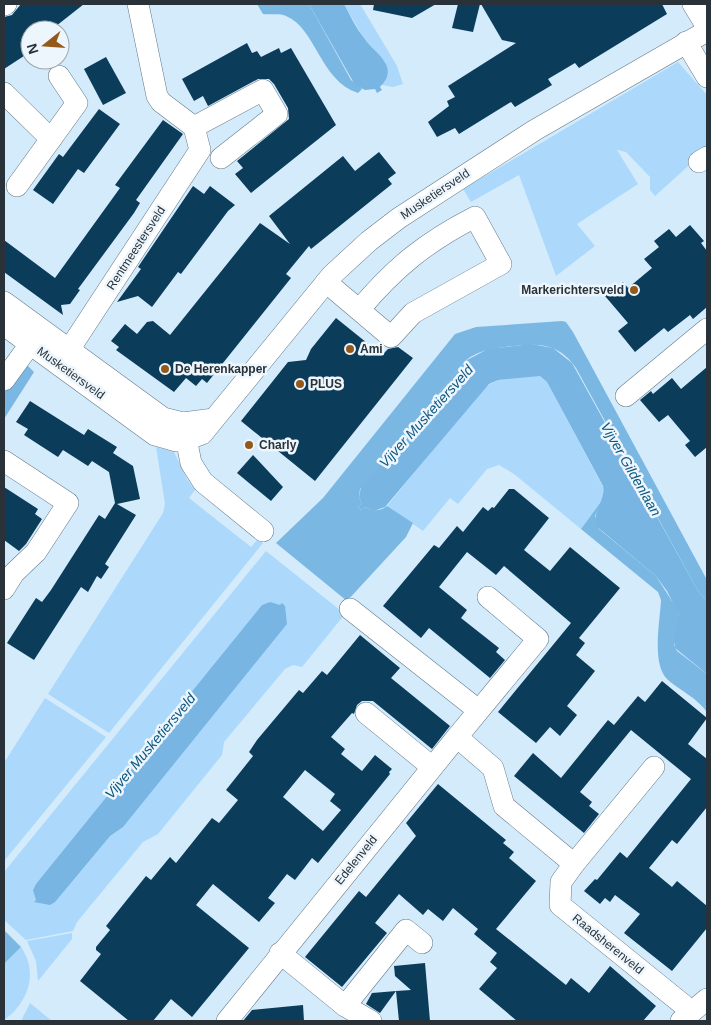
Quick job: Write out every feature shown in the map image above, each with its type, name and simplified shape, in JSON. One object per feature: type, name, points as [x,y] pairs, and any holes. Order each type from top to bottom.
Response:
[{"type":"street","points":[[138,4],[158,98],[194,128],[263,90],[277,114],[221,158]]},
{"type":"street","points":[[693,4],[707,29]]},
{"type":"street","name":"Musketiersveld","points":[[4,302],[35,337],[64,358],[155,414],[172,422],[185,432],[214,419],[326,282],[369,241],[415,207],[535,130],[707,29]]},
{"type":"street","points":[[686,42],[707,77]]},
{"type":"street","points":[[17,186],[77,103],[59,76]]},
{"type":"street","points":[[4,93],[51,139]]},
{"type":"street","name":"Rentmeestersveld","points":[[64,358],[200,150],[194,128]]},
{"type":"street","points":[[326,282],[359,310],[391,337],[414,313],[501,264],[475,217],[436,238],[406,260],[383,281],[359,310]]},
{"type":"street","name":"Musketiersveld","points":[[4,325],[35,337]]},
{"type":"street","points":[[626,396],[707,329]]},
{"type":"street","points":[[4,380],[35,337]]},
{"type":"street","points":[[185,432],[191,463],[203,482],[263,531]]},
{"type":"street","points":[[4,461],[68,503],[36,552],[14,573],[4,589]]},
{"type":"street","points":[[488,597],[538,639],[457,737],[494,768],[504,806],[574,864]]},
{"type":"street","points":[[350,609],[478,710]]},
{"type":"street","points":[[366,713],[432,767]]},
{"type":"street","name":"Edelenveld","points":[[227,1021],[457,737]]},
{"type":"street","name":"Raadsherenveld","points":[[654,766],[561,882],[560,905],[693,1011]]},
{"type":"street","points":[[345,1006],[406,930],[422,943]]},
{"type":"street","points":[[280,954],[345,1006],[371,1021]]},
{"type":"shaded area","points":[[257,4],[309,4],[351,80],[362,89],[358,93],[345,87],[335,78],[326,67],[305,31],[296,22],[284,15],[263,14]]},
{"type":"shaded area","points":[[344,4],[360,4],[397,66],[403,84],[393,87],[382,85],[387,73],[386,63],[363,37]]},
{"type":"shaded area","points":[[678,62],[707,95],[707,149],[655,196],[650,190],[650,177],[626,152],[617,150],[638,184],[577,224],[595,246],[556,276],[519,175],[471,202],[463,189]]},
{"type":"shaded area","points":[[566,322],[573,332],[707,580],[707,602],[698,591],[576,368],[561,353],[545,346],[526,345],[494,349],[479,353],[465,361],[360,489],[359,497],[362,504],[358,507],[361,510],[365,507],[379,510],[387,506],[413,523],[406,537],[347,601],[276,543],[323,498],[455,334],[476,327]]},
{"type":"shaded area","points":[[25,363],[34,372],[4,419],[4,393]]},
{"type":"shaded area","points":[[540,376],[547,382],[603,487],[603,499],[581,529],[514,474],[499,465],[487,469],[458,504],[450,498],[423,531],[387,506],[483,388],[498,380]]},
{"type":"shaded area","points":[[156,447],[174,452],[187,479],[195,490],[189,498],[251,547],[258,539],[263,543],[109,733],[48,694],[163,513],[165,504]]},
{"type":"shaded area","points":[[603,499],[595,516],[599,529],[656,576],[677,609],[680,619],[674,645],[677,651],[707,674],[707,712],[694,699],[668,680],[663,673],[658,654],[661,600],[658,592],[581,529]]},
{"type":"shaded area","points":[[266,551],[345,614],[302,667],[293,665],[285,669],[224,742],[222,755],[158,834],[143,842],[77,922],[73,931],[26,940],[4,920],[4,872]]},
{"type":"shaded area","points":[[45,698],[106,737],[4,861],[4,763]]},
{"type":"shaded area","points":[[4,930],[21,947],[4,964]]},
{"type":"shaded area","points":[[72,933],[72,939],[38,981],[36,961],[27,941]]},
{"type":"shaded area","points":[[21,947],[29,967],[28,987],[19,1005],[4,1020],[4,964]]},
{"type":"shaded area","points":[[30,1003],[52,1021],[21,1021]]},
{"type":"water","points":[[309,4],[344,4],[361,34],[387,66],[386,80],[380,87],[382,90],[377,93],[375,89],[365,90],[355,85]]},
{"type":"water","name":"Vijver Musketiersveld","points":[[531,344],[553,348],[572,363],[698,591],[707,602],[707,674],[675,648],[674,641],[679,615],[667,591],[656,576],[596,526],[595,521],[603,496],[603,486],[547,382],[540,376],[498,380],[489,384],[385,507],[374,511],[365,507],[361,510],[358,507],[362,504],[359,497],[361,487],[465,361],[488,349]]},
{"type":"water","name":"Vijver Musketiersveld","points":[[270,602],[280,605],[282,603],[285,606],[287,624],[123,827],[110,836],[55,902],[50,905],[34,902],[36,900],[33,890],[36,884],[262,605]]},
{"type":"building","points":[[21,4],[84,4],[64,20],[20,20],[20,59],[4,69],[4,17],[12,15]]},
{"type":"building","points":[[374,4],[436,4],[412,18],[373,10]]},
{"type":"building","points":[[458,4],[480,4],[473,32],[452,28]]},
{"type":"building","points":[[481,4],[662,4],[667,14],[579,68],[575,63],[548,79],[552,85],[515,107],[511,102],[459,134],[455,128],[437,137],[428,122],[449,106],[447,101],[455,97],[448,86],[516,43],[502,40]]},
{"type":"building","points":[[247,43],[252,53],[257,51],[261,57],[279,48],[281,53],[291,48],[336,125],[251,193],[235,174],[243,168],[237,161],[289,119],[288,108],[274,84],[269,79],[258,79],[208,106],[203,96],[194,101],[182,79]]},
{"type":"building","points":[[106,57],[126,93],[103,105],[84,69]]},
{"type":"building","points":[[99,109],[120,124],[84,173],[78,169],[53,204],[33,190],[59,154],[63,157]]},
{"type":"building","points":[[163,120],[183,134],[136,200],[140,203],[134,213],[78,289],[80,290],[70,304],[61,305],[63,315],[4,272],[4,240],[55,278],[120,188],[115,185]]},
{"type":"building","points":[[379,152],[396,173],[388,179],[392,184],[311,249],[309,246],[286,274],[291,278],[207,383],[202,379],[196,386],[186,378],[174,392],[116,350],[119,347],[111,341],[125,324],[137,334],[147,322],[153,321],[170,335],[260,223],[290,244],[269,216],[343,156],[355,171]]},
{"type":"building","points":[[193,186],[204,194],[210,186],[235,205],[228,211],[181,274],[178,272],[152,307],[138,296],[117,302],[141,269],[138,267]]},
{"type":"building","points":[[690,225],[704,241],[701,243],[707,251],[707,307],[693,319],[690,315],[668,332],[664,328],[635,352],[618,331],[628,323],[605,296],[623,282],[628,288],[652,268],[644,259],[659,247],[654,241],[669,229],[676,237]]},
{"type":"building","points":[[336,318],[382,355],[388,349],[398,347],[413,358],[315,481],[241,421],[288,362],[306,360],[311,349]]},
{"type":"building","points":[[707,367],[707,447],[695,457],[685,445],[690,441],[668,415],[659,422],[640,400],[651,391],[653,394],[672,378],[681,389]]},
{"type":"building","points":[[30,401],[84,435],[88,429],[117,447],[113,453],[133,466],[140,499],[117,504],[136,515],[105,564],[109,567],[101,579],[97,576],[88,592],[81,587],[34,660],[7,643],[36,598],[42,602],[51,590],[99,515],[105,519],[115,503],[109,472],[92,461],[88,466],[63,450],[58,457],[24,435],[28,429],[16,422]]},
{"type":"building","points":[[253,455],[283,487],[271,501],[237,473]]},
{"type":"building","points":[[4,487],[38,509],[35,514],[42,519],[26,544],[19,551],[4,540]]},
{"type":"building","points":[[509,489],[514,489],[549,518],[524,550],[550,571],[570,547],[620,588],[579,638],[585,643],[576,655],[595,671],[567,706],[577,715],[560,736],[550,727],[536,743],[498,712],[571,623],[504,566],[496,575],[467,552],[439,587],[467,610],[461,618],[499,648],[496,652],[505,660],[490,678],[429,628],[421,638],[383,606],[434,545],[439,548],[457,526],[463,532],[483,507],[488,511],[492,507],[494,508]]},
{"type":"building","points":[[360,635],[400,668],[391,678],[450,726],[432,749],[373,701],[362,701],[357,705],[354,714],[352,713],[331,737],[345,749],[341,754],[362,771],[375,755],[392,769],[389,772],[390,774],[318,863],[312,858],[295,880],[287,874],[268,898],[275,903],[259,922],[213,884],[196,905],[249,948],[192,1017],[171,999],[153,1021],[129,1021],[80,981],[101,954],[96,950],[96,947],[110,930],[106,926],[146,876],[151,880],[170,857],[176,863],[212,818],[219,823],[238,800],[226,790],[253,756],[249,752],[257,740],[299,690],[303,693],[322,671],[327,675]],"holes":[[[305,770],[335,794],[330,801],[341,810],[323,831],[283,797]]]},
{"type":"building","points":[[662,681],[707,718],[688,744],[707,759],[707,807],[677,844],[672,840],[649,868],[672,887],[677,881],[707,906],[707,928],[672,971],[624,933],[640,914],[615,895],[610,902],[605,898],[600,904],[584,891],[595,879],[597,880],[620,852],[627,858],[691,779],[631,730],[580,792],[592,802],[589,806],[599,814],[584,833],[514,776],[533,753],[561,778],[608,720],[614,725],[638,696],[645,702]]},
{"type":"building","points":[[438,784],[506,840],[503,843],[514,852],[509,858],[536,881],[496,929],[566,985],[571,978],[589,993],[610,966],[656,1006],[643,1021],[517,1021],[479,989],[497,968],[490,962],[497,953],[474,934],[478,929],[453,908],[443,921],[428,909],[423,915],[399,894],[375,923],[387,933],[342,987],[305,957],[359,891],[366,897],[416,836],[406,823]]},
{"type":"building","points":[[425,963],[430,1021],[399,1021],[396,991],[411,990],[395,976],[394,966]]},
{"type":"building","points":[[396,991],[380,1013],[366,1004],[372,993]]},
{"type":"building","points":[[303,1005],[304,1021],[243,1021],[252,1010]]},
{"type":"place","name":"Markerichtersveld","points":[[634,290]]},
{"type":"place","name":"Ami","points":[[350,349]]},
{"type":"place","name":"De Herenkapper","points":[[165,369]]},
{"type":"place","name":"PLUS","points":[[300,384]]},
{"type":"place","name":"Charly","points":[[249,445]]},
{"type":"water label","name":"Vijver Gildenlaan","points":[[631,469]]}]
